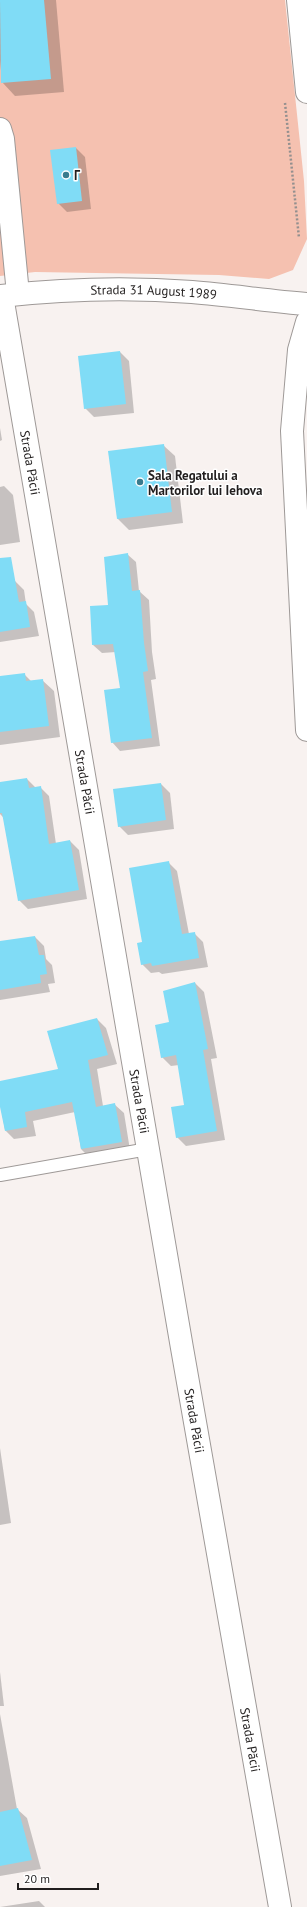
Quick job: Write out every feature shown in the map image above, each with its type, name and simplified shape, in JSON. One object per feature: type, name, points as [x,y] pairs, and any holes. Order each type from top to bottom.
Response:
[{"type":"street","points":[[298,0],[307,92]]},
{"type":"street","name":"Strada Păcii","points":[[0,129],[3,139],[7,296],[148,1149],[280,1907]]},
{"type":"street","name":"Strada 31 August 1989","points":[[7,296],[95,290],[177,292],[307,304]]},
{"type":"street","points":[[307,322],[299,350],[292,431],[307,730]]},
{"type":"lane","points":[[0,1175],[148,1149]]},
{"type":"path","points":[[284,95],[299,238]]},
{"type":"shaded area","points":[[0,0],[285,0],[304,181],[307,239],[293,270],[269,279],[219,275],[35,272],[0,276]]},
{"type":"building","points":[[0,0],[44,0],[51,79],[1,83]]},
{"type":"building","name":"Г","points":[[76,147],[82,201],[57,204],[50,150]]},
{"type":"building","points":[[120,351],[126,404],[84,409],[78,356]]},
{"type":"building","name":"Sala Regatului a Martorilor lui Iehova","points":[[164,444],[172,512],[117,519],[108,451]]},
{"type":"building","points":[[128,553],[132,591],[140,590],[144,643],[148,671],[143,672],[152,738],[111,743],[104,690],[120,688],[113,644],[92,645],[90,606],[108,605],[104,557]]},
{"type":"building","points":[[11,557],[19,602],[26,601],[30,627],[0,632],[0,558]]},
{"type":"building","points":[[25,673],[26,681],[43,679],[49,726],[0,732],[0,676]]},
{"type":"building","points":[[27,778],[29,788],[41,786],[49,844],[70,840],[79,890],[18,901],[2,813],[0,813],[0,782]]},
{"type":"building","points":[[161,783],[166,820],[118,827],[113,789]]},
{"type":"building","points":[[169,861],[182,934],[195,932],[199,958],[152,966],[151,963],[141,965],[137,943],[142,942],[129,868]]},
{"type":"building","points":[[35,936],[39,955],[44,955],[47,974],[40,975],[41,983],[0,990],[0,941]]},
{"type":"building","points":[[195,982],[208,1049],[203,1050],[217,1131],[176,1138],[171,1107],[184,1105],[176,1055],[161,1058],[155,1025],[169,1022],[163,991]]},
{"type":"building","points":[[97,1018],[108,1055],[88,1060],[96,1107],[115,1103],[122,1142],[81,1149],[72,1102],[25,1112],[27,1127],[5,1131],[0,1107],[0,1081],[58,1069],[47,1031]]},
{"type":"building","points":[[18,1808],[32,1860],[0,1866],[0,1812]]},
{"type":"place","name":"Г","points":[[66,175]]},
{"type":"place","name":"Sala Regatului a Martorilor lui Iehova","points":[[140,482]]}]
